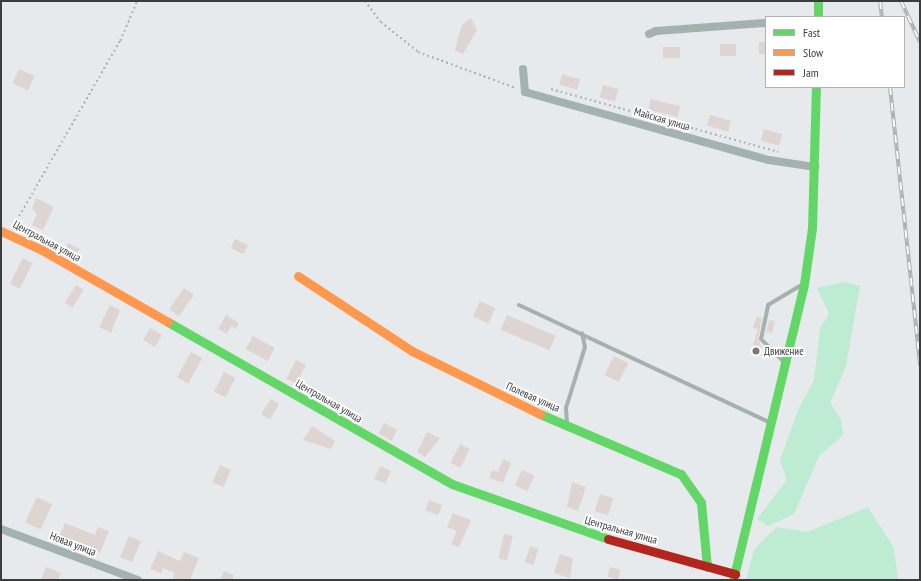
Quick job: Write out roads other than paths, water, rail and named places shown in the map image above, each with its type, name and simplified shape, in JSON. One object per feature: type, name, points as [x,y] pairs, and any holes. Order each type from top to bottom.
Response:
[{"type":"street","points":[[818,16],[818,1],[828,1]]},
{"type":"street","points":[[649,34],[656,31],[765,24]]},
{"type":"street","name":"Майская улица","points":[[523,69],[525,92],[769,160],[815,167]]},
{"type":"street","points":[[734,577],[804,284],[815,167],[816,88]]},
{"type":"street","name":"Центральная улица","points":[[5,232],[452,484],[565,526],[707,567],[734,577]]},
{"type":"street","name":"Полевая улица","points":[[298,276],[412,351],[509,400],[681,474],[701,503],[707,567]]},
{"type":"street","name":"Новая улица","points":[[1,529],[138,580]]},
{"type":"lane","points":[[786,364],[761,339],[768,305],[804,284]]},
{"type":"lane","points":[[519,305],[582,333],[771,423]]},
{"type":"lane","points":[[567,425],[566,408],[585,347],[582,333]]},
{"type":"railway","points":[[880,1],[882,16]]},
{"type":"railway","points":[[901,1],[920,42]]},
{"type":"railway","points":[[890,88],[920,365]]},
{"type":"place","name":"Движение","points":[[756,351]]}]
